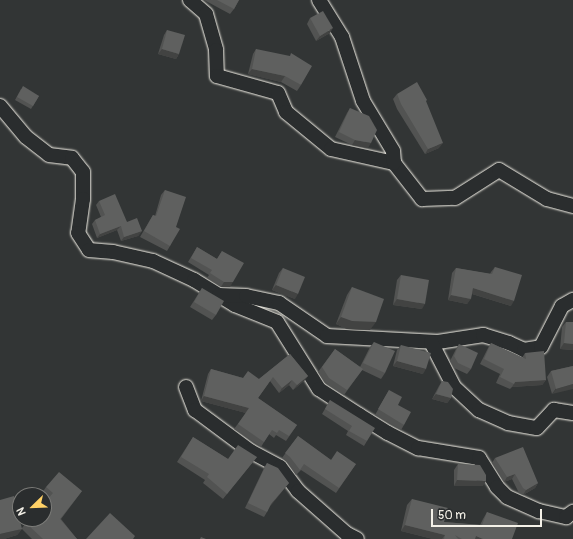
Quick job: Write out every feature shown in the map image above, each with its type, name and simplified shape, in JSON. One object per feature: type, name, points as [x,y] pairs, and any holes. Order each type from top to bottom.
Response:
[{"type":"street","points":[[190,0],[206,14],[216,50],[217,76],[278,93],[286,112],[332,149],[394,163]]},
{"type":"street","points":[[319,0],[342,37],[363,101],[393,151],[394,163],[422,199],[455,198],[499,170],[547,199],[573,206]]},
{"type":"street","points":[[0,106],[26,138],[49,154],[72,158],[83,172],[83,199],[78,233],[89,250],[113,252],[153,260],[194,280],[234,306],[277,322],[319,390],[376,426],[418,448],[479,458],[497,487],[507,497],[539,511],[566,517],[573,512]]},
{"type":"street","points":[[218,295],[246,296],[278,303],[328,336],[431,342],[482,335],[509,343],[524,350],[541,347],[562,306],[573,300]]},
{"type":"street","points":[[431,342],[454,387],[479,410],[508,423],[537,428],[554,410],[573,412]]},
{"type":"street","points":[[186,387],[195,410],[250,451],[280,466],[298,491],[347,534],[357,539]]},
{"type":"building","points":[[217,0],[239,0],[234,9]]},
{"type":"building","points":[[323,11],[333,28],[320,36],[310,18]]},
{"type":"building","points":[[167,30],[185,35],[179,54],[162,49]]},
{"type":"building","points":[[256,49],[290,56],[291,53],[312,66],[301,85],[285,76],[252,69]]},
{"type":"building","points":[[417,82],[427,100],[426,101],[443,143],[428,149],[401,104],[397,94]]},
{"type":"building","points":[[23,86],[39,96],[33,106],[17,97]]},
{"type":"building","points":[[350,108],[369,116],[377,130],[371,143],[355,140],[339,132]]},
{"type":"building","points":[[165,190],[186,197],[176,227],[180,229],[170,246],[144,231],[153,215],[156,216]]},
{"type":"building","points":[[115,194],[127,222],[137,218],[142,231],[124,237],[121,226],[100,234],[95,220],[105,215],[99,201]]},
{"type":"building","points":[[197,247],[217,259],[222,251],[244,263],[233,282],[224,282],[210,273],[212,270],[191,258]]},
{"type":"building","points":[[495,267],[522,275],[514,301],[473,288],[471,299],[451,295],[456,268],[492,274]]},
{"type":"building","points":[[283,268],[305,277],[298,294],[276,285]]},
{"type":"building","points":[[401,275],[429,280],[425,304],[397,299]]},
{"type":"building","points":[[352,287],[384,299],[376,322],[352,321],[341,317]]},
{"type":"building","points":[[202,288],[224,301],[216,315],[194,302]]},
{"type":"building","points":[[566,322],[573,322],[573,344],[564,343]]},
{"type":"building","points":[[374,342],[395,351],[385,373],[363,363]]},
{"type":"building","points":[[491,343],[526,359],[525,353],[544,351],[546,380],[515,382],[514,384],[500,377],[504,369],[484,359]]},
{"type":"building","points":[[459,344],[478,353],[471,369],[458,363],[454,356]]},
{"type":"building","points":[[401,345],[431,353],[426,369],[397,361]]},
{"type":"building","points":[[335,349],[363,369],[347,390],[329,378],[322,367]]},
{"type":"building","points":[[290,354],[308,376],[297,385],[292,380],[282,388],[273,377],[258,398],[297,425],[289,436],[279,430],[277,433],[272,430],[264,442],[238,424],[249,408],[204,396],[211,369],[243,378],[248,371],[259,379]]},
{"type":"building","points":[[573,366],[573,384],[556,389],[551,371]]},
{"type":"building","points":[[442,381],[448,382],[453,389],[451,398],[436,394]]},
{"type":"building","points":[[389,390],[402,397],[398,405],[411,412],[404,425],[378,409]]},
{"type":"building","points":[[330,400],[375,428],[367,441],[349,431],[352,426],[325,409]]},
{"type":"building","points":[[298,436],[331,460],[337,451],[356,464],[339,488],[304,464],[300,470],[285,453]]},
{"type":"building","points":[[193,437],[228,459],[238,445],[257,457],[227,494],[207,477],[209,474],[181,457]]},
{"type":"building","points":[[523,447],[538,483],[526,490],[523,488],[515,474],[507,477],[495,458]]},
{"type":"building","points":[[267,463],[278,468],[289,483],[271,504],[267,512],[248,503]]},
{"type":"building","points":[[458,464],[480,465],[486,475],[486,481],[457,480]]},
{"type":"building","points":[[59,472],[82,491],[60,519],[77,539],[43,539],[30,527],[52,527],[53,493],[52,487],[46,487]]},
{"type":"building","points":[[12,497],[12,527],[22,527],[22,529],[0,534],[0,500]]},
{"type":"building","points":[[412,499],[448,508],[444,522],[482,525],[487,512],[518,523],[512,539],[483,539],[476,536],[475,539],[462,539],[455,535],[458,539],[444,539],[445,535],[405,525]]},
{"type":"building","points":[[110,513],[135,536],[133,539],[86,539]]}]
